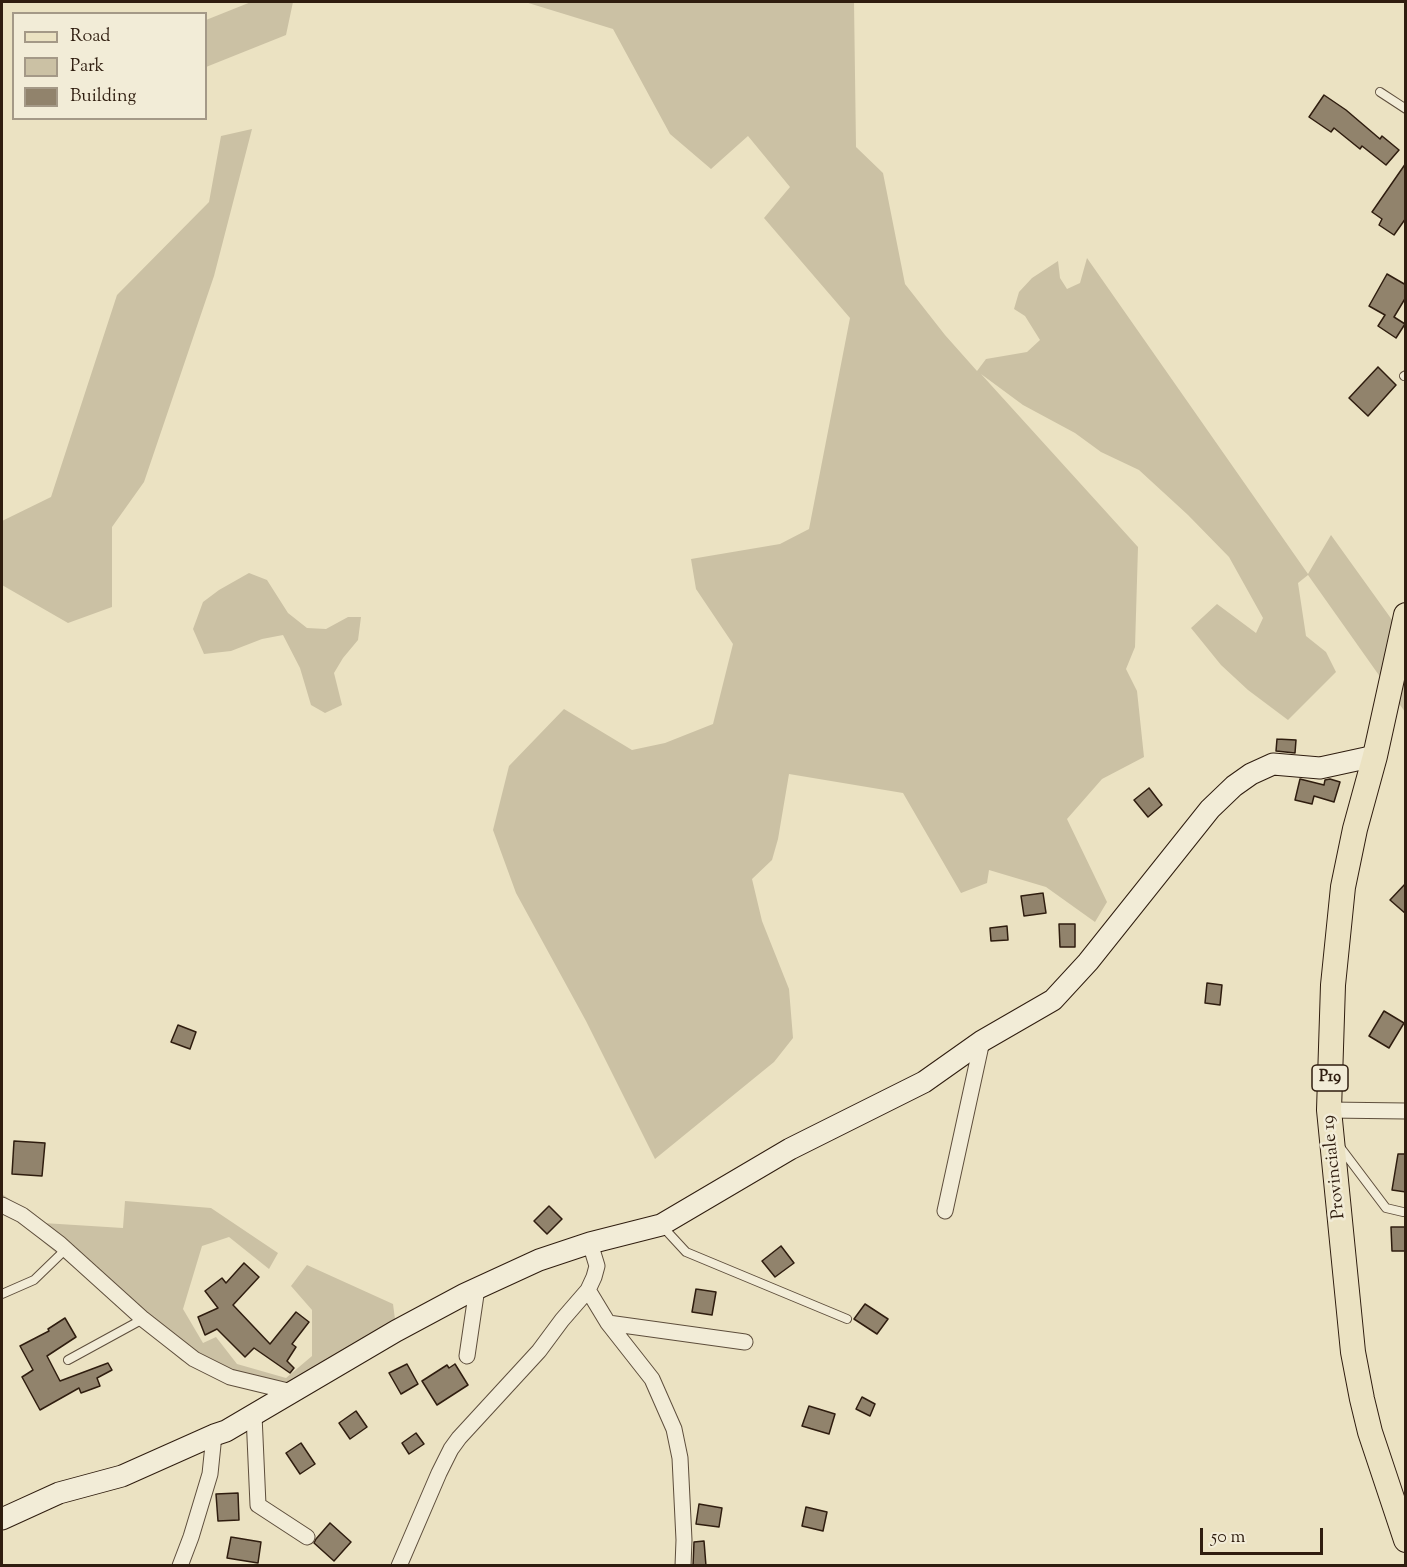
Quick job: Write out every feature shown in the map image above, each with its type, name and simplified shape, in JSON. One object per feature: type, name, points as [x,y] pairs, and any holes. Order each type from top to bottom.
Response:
[{"type":"main road","name":"Provinciale 19","points":[[1406,615],[1402,641],[1355,829],[1343,887],[1333,985],[1329,1110],[1353,1352],[1370,1432],[1406,1540]]},
{"type":"street","points":[[2,1519],[59,1493],[122,1476],[226,1431],[396,1331],[477,1288],[539,1260],[590,1243],[661,1225],[790,1149],[924,1082],[982,1041],[1053,1000],[1095,952],[1204,815],[1234,786],[1251,774],[1273,764],[1320,768],[1375,756]]},
{"type":"street","points":[[945,1211],[982,1041]]},
{"type":"street","points":[[1329,1110],[1406,1111]]},
{"type":"street","points":[[2,1204],[22,1215],[66,1250],[143,1319],[195,1359],[230,1377],[292,1392]]},
{"type":"street","points":[[399,1566],[451,1449],[539,1351],[588,1290],[597,1266],[590,1243]]},
{"type":"street","points":[[467,1356],[477,1288]]},
{"type":"street","points":[[588,1290],[608,1323],[652,1379],[674,1429],[680,1458],[683,1566]]},
{"type":"street","points":[[608,1323],[745,1342]]},
{"type":"street","points":[[254,1414],[258,1505],[307,1537]]},
{"type":"street","points":[[180,1566],[210,1474],[214,1435]]},
{"type":"lane","points":[[1380,92],[1406,108]]},
{"type":"lane","points":[[1329,1110],[1334,1139],[1386,1208],[1403,1212]]},
{"type":"lane","points":[[661,1225],[686,1252],[847,1319]]},
{"type":"lane","points":[[2,1294],[34,1280],[66,1250]]},
{"type":"lane","points":[[68,1360],[143,1319]]},
{"type":"green space","points":[[251,2],[293,2],[286,35],[207,67],[207,20]]},
{"type":"green space","points":[[525,2],[854,2],[856,147],[883,173],[905,284],[945,335],[977,371],[986,359],[1027,352],[1040,340],[1025,316],[1014,309],[1019,292],[1032,278],[1058,261],[1060,278],[1067,289],[1080,283],[1087,258],[1308,574],[1331,535],[1405,638],[1405,712],[1308,575],[1298,583],[1306,636],[1326,652],[1336,672],[1288,720],[1248,690],[1221,665],[1191,628],[1217,604],[1256,633],[1263,618],[1229,557],[1139,470],[1101,452],[1075,433],[1023,405],[981,374],[1138,547],[1135,647],[1126,669],[1137,691],[1144,757],[1102,779],[1067,819],[1107,902],[1095,922],[1046,887],[989,870],[987,883],[961,893],[903,793],[789,774],[778,839],[772,860],[752,879],[762,921],[789,989],[793,1038],[774,1062],[655,1159],[586,1021],[516,893],[493,830],[509,766],[564,709],[632,750],[665,743],[713,724],[733,644],[696,589],[691,559],[780,544],[809,529],[850,318],[764,218],[790,187],[748,136],[711,169],[670,134],[613,29]]},
{"type":"green space","points":[[252,129],[214,276],[144,482],[112,527],[112,607],[68,623],[2,585],[2,521],[51,497],[117,295],[209,202],[221,136]]},
{"type":"green space","points":[[249,573],[267,580],[288,613],[307,628],[326,629],[348,617],[361,617],[358,640],[334,673],[342,705],[325,713],[311,705],[300,668],[283,635],[262,639],[231,651],[204,654],[193,629],[203,602]]},
{"type":"green space","points":[[2,1194],[43,1223],[123,1228],[125,1201],[211,1208],[278,1253],[269,1269],[229,1237],[202,1246],[183,1309],[203,1343],[216,1337],[237,1364],[286,1378],[312,1356],[312,1310],[291,1286],[307,1265],[393,1304],[396,1327],[296,1389],[269,1389],[182,1361],[112,1299],[2,1208]]},
{"type":"building","points":[[1324,95],[1380,139],[1382,136],[1399,150],[1386,165],[1362,146],[1360,149],[1334,128],[1331,132],[1309,117]]},
{"type":"building","points":[[1406,163],[1406,218],[1394,235],[1379,225],[1382,219],[1372,212]]},
{"type":"building","points":[[1387,274],[1406,285],[1406,297],[1394,317],[1405,324],[1396,338],[1378,326],[1385,315],[1369,306]]},
{"type":"building","points":[[1378,367],[1396,385],[1368,416],[1349,398]]},
{"type":"building","points":[[1277,739],[1296,740],[1295,753],[1276,751]]},
{"type":"building","points":[[1300,779],[1324,785],[1325,780],[1330,779],[1340,782],[1334,802],[1314,796],[1312,804],[1295,800]]},
{"type":"building","points":[[1149,788],[1162,805],[1148,817],[1134,800]]},
{"type":"building","points":[[1406,883],[1406,914],[1390,900]]},
{"type":"building","points":[[1043,893],[1046,913],[1024,916],[1021,896]]},
{"type":"building","points":[[1059,924],[1075,924],[1075,947],[1060,947]]},
{"type":"building","points":[[1007,926],[1008,940],[991,941],[990,928]]},
{"type":"building","points":[[1207,983],[1222,985],[1220,1005],[1205,1003]]},
{"type":"building","points":[[1384,1011],[1404,1023],[1389,1048],[1369,1036]]},
{"type":"building","points":[[178,1025],[196,1032],[190,1049],[171,1042]]},
{"type":"building","points":[[14,1141],[45,1143],[42,1176],[12,1174]]},
{"type":"building","points":[[1398,1154],[1406,1154],[1406,1192],[1392,1190]]},
{"type":"building","points":[[549,1206],[562,1219],[547,1234],[534,1221]]},
{"type":"building","points":[[1391,1227],[1406,1227],[1406,1251],[1392,1251]]},
{"type":"building","points":[[781,1246],[794,1263],[775,1277],[762,1261]]},
{"type":"building","points":[[244,1263],[259,1277],[233,1305],[270,1344],[296,1312],[309,1322],[292,1344],[296,1347],[287,1361],[294,1368],[290,1373],[254,1348],[245,1357],[217,1329],[205,1335],[198,1317],[218,1308],[205,1291],[222,1278],[226,1283]]},
{"type":"building","points":[[696,1289],[716,1292],[712,1315],[692,1312]]},
{"type":"building","points":[[865,1304],[888,1319],[877,1334],[854,1319]]},
{"type":"building","points":[[65,1318],[76,1337],[47,1356],[60,1381],[108,1363],[112,1370],[97,1378],[100,1386],[81,1393],[79,1388],[40,1410],[22,1377],[33,1370],[20,1346],[49,1331],[48,1329]]},
{"type":"building","points":[[407,1364],[418,1384],[401,1394],[389,1373]]},
{"type":"building","points":[[455,1364],[468,1385],[437,1405],[422,1381],[447,1365],[449,1368]]},
{"type":"building","points":[[862,1397],[875,1404],[870,1416],[856,1409]]},
{"type":"building","points":[[809,1406],[835,1414],[829,1434],[802,1426]]},
{"type":"building","points":[[356,1411],[367,1427],[350,1439],[339,1423]]},
{"type":"building","points":[[416,1433],[424,1444],[409,1454],[402,1443]]},
{"type":"building","points":[[301,1443],[315,1464],[300,1474],[286,1453]]},
{"type":"building","points":[[238,1493],[239,1520],[218,1521],[216,1494]]},
{"type":"building","points":[[699,1504],[722,1508],[719,1527],[696,1524]]},
{"type":"building","points":[[806,1507],[827,1512],[823,1531],[802,1526]]},
{"type":"building","points":[[330,1523],[351,1542],[334,1561],[314,1543]]},
{"type":"building","points":[[231,1537],[261,1542],[258,1563],[227,1558]]},
{"type":"building","points":[[704,1541],[706,1566],[693,1566],[694,1542]]}]
